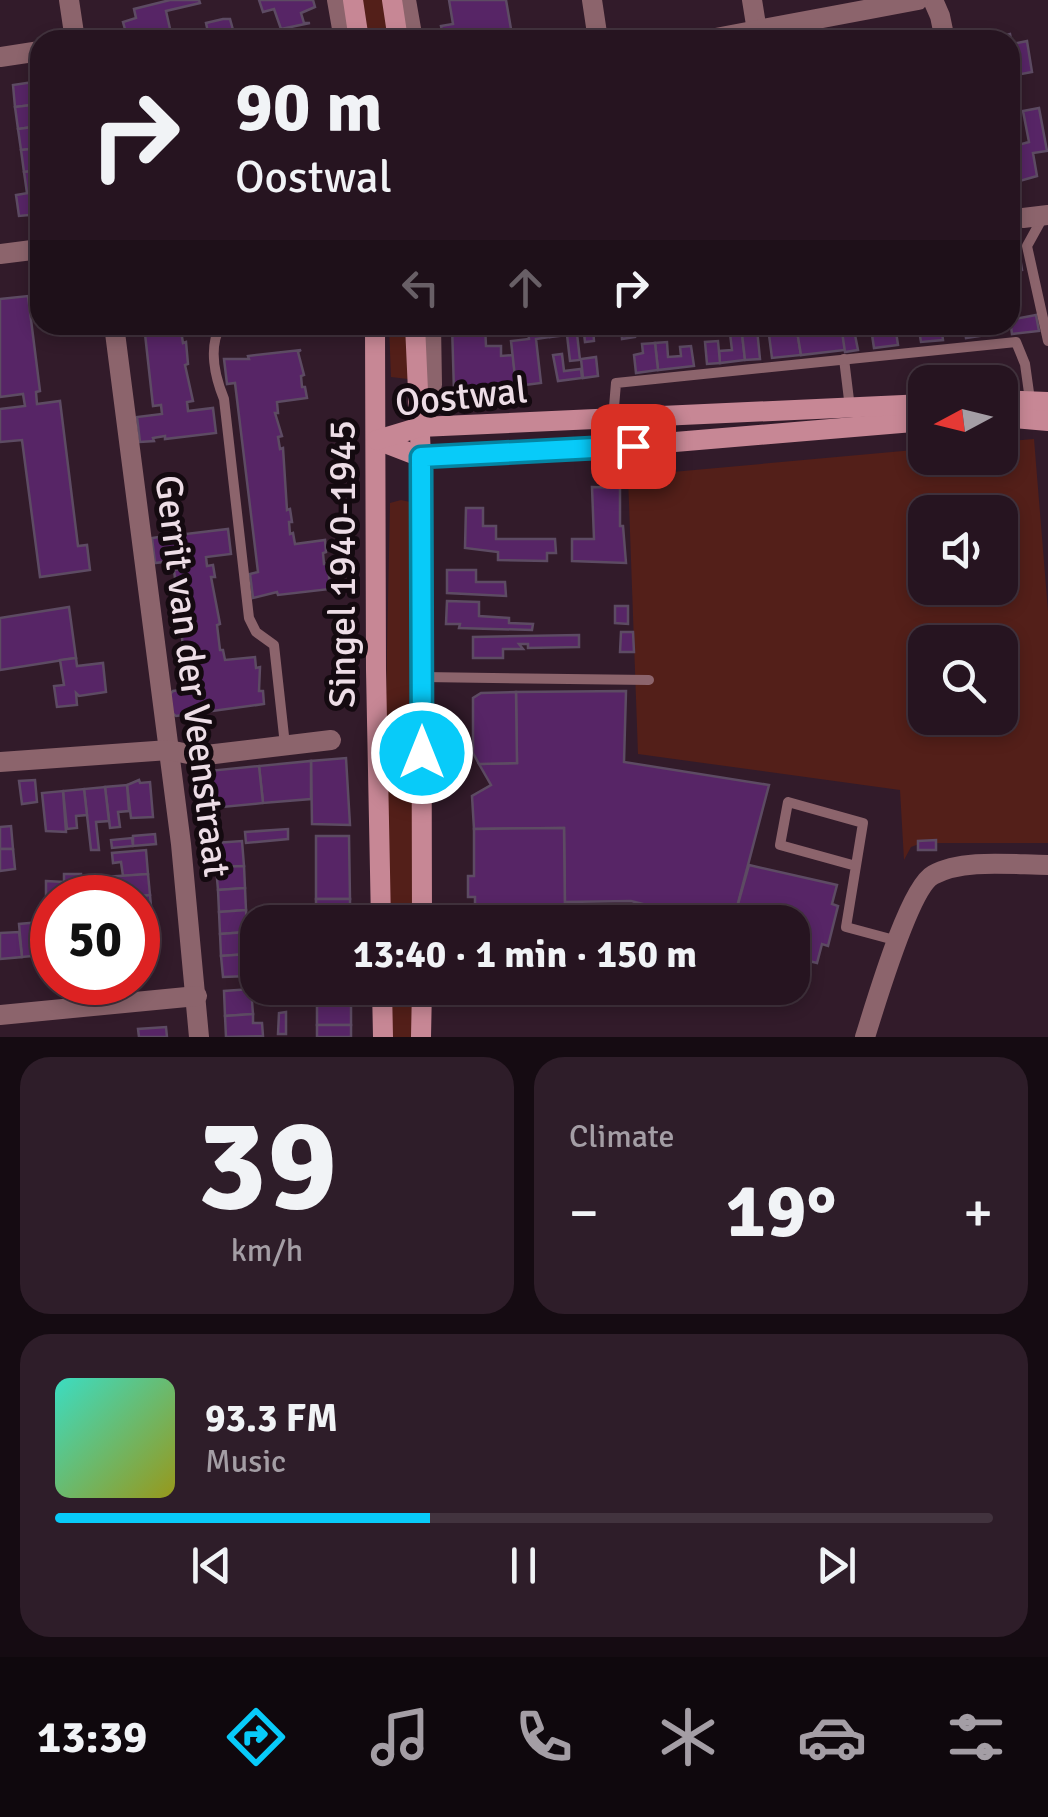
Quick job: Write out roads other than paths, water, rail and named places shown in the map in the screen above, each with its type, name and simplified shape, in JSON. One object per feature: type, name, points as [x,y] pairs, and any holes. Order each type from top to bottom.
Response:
[{"type":"main road","points":[[353,0],[358,30]]},
{"type":"main road","points":[[392,0],[396,30]]},
{"type":"main road","name":"Singel 1940-1945","points":[[375,335],[381,905]]},
{"type":"main road","name":"Singel 1940-1945","points":[[415,335],[421,457],[422,905]]},
{"type":"main road","name":"Oostwal","points":[[376,440],[421,457],[664,444],[908,407]]},
{"type":"main road","points":[[1018,418],[1048,421]]},
{"type":"main road","name":"Oostwal","points":[[376,440],[420,427],[613,420],[908,420]]},
{"type":"main road","points":[[382,1005],[383,1037]]},
{"type":"main road","points":[[421,1037],[422,1005]]},
{"type":"street","points":[[69,0],[73,30]]},
{"type":"street","points":[[337,0],[342,30]]},
{"type":"street","points":[[406,0],[411,30]]},
{"type":"street","points":[[592,0],[596,30]]},
{"type":"street","points":[[752,0],[757,30]]},
{"type":"street","points":[[762,30],[918,0]]},
{"type":"street","points":[[933,0],[942,30]]},
{"type":"street","points":[[0,56],[30,52]]},
{"type":"street","points":[[0,254],[30,250]]},
{"type":"street","name":"Gerrit van der Veenstraat","points":[[115,335],[169,750],[200,1037]]},
{"type":"street","name":"Singel 1940-1945","points":[[418,401],[432,385],[431,335]]},
{"type":"street","points":[[0,762],[169,750],[198,756],[332,740]]},
{"type":"street","points":[[865,1037],[915,894],[932,875],[974,864],[1048,865]]},
{"type":"street","points":[[0,1015],[197,996]]},
{"type":"lane","points":[[1038,217],[1027,246],[1048,341]]},
{"type":"lane","name":"Gerrit van der Veenstraat","points":[[215,335],[249,618],[256,632],[274,645],[284,745]]},
{"type":"lane","points":[[613,420],[616,383],[1016,342],[1039,401]]},
{"type":"lane","points":[[844,359],[851,418]]},
{"type":"lane","points":[[423,678],[650,680]]},
{"type":"lane","points":[[856,866],[780,846],[788,802],[863,823],[856,866],[846,927],[899,942]]}]
